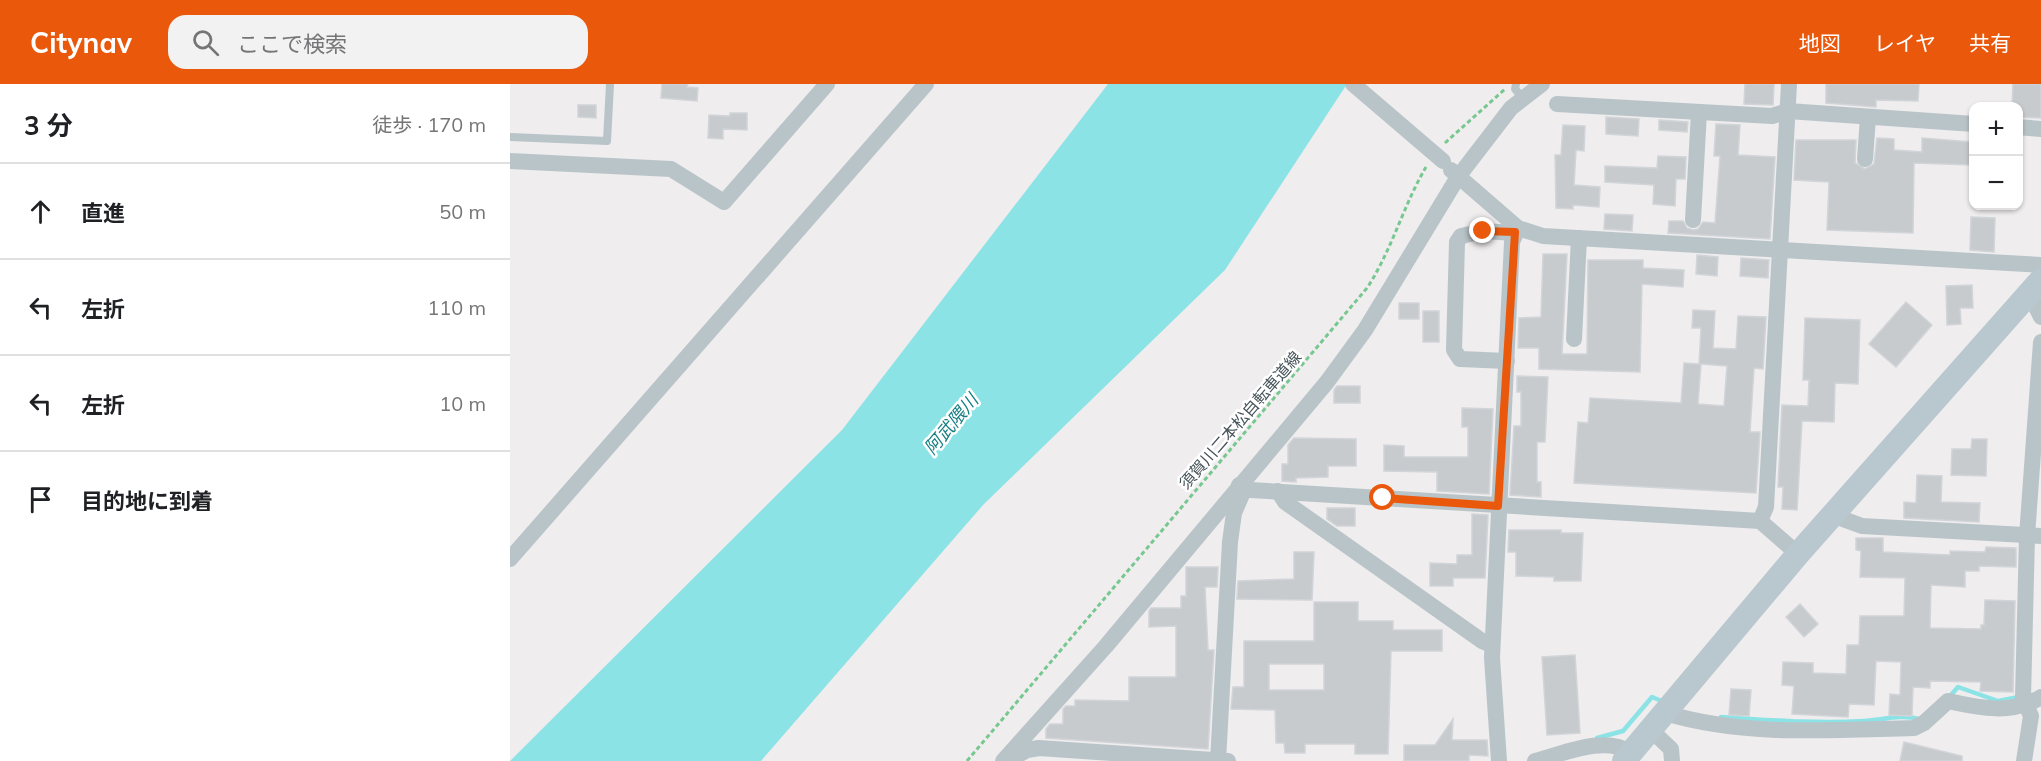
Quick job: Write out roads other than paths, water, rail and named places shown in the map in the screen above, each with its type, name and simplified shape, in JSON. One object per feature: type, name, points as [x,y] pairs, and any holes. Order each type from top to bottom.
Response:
[{"type":"street","points":[[510,161],[671,169],[724,202],[826,84]]},
{"type":"street","points":[[510,559],[926,84]]},
{"type":"street","points":[[1353,84],[1516,230]]},
{"type":"street","points":[[1004,760],[1106,646],[1242,487],[1326,382],[1365,330],[1458,177],[1519,91],[1542,84]]},
{"type":"street","points":[[1760,521],[1766,507],[1782,250],[1789,84]]},
{"type":"street","points":[[1557,104],[1772,116],[1788,111],[1969,124]]},
{"type":"street","points":[[1693,220],[1699,112]]},
{"type":"street","points":[[1865,159],[1868,117]]},
{"type":"street","points":[[2023,128],[2041,129]]},
{"type":"street","points":[[1499,761],[1492,645],[1498,506],[1516,230]]},
{"type":"street","points":[[1507,362],[1456,357],[1453,341],[1457,242],[1461,236],[1475,232],[1516,230],[1543,236],[2041,266]]},
{"type":"street","points":[[1574,339],[1579,238]]},
{"type":"street","points":[[2035,287],[2041,317]]},
{"type":"street","points":[[1535,761],[1608,744],[1622,747],[1627,757],[1798,554],[2035,287]]},
{"type":"street","points":[[2034,701],[2023,698],[2034,536],[2041,342]]},
{"type":"street","points":[[1242,487],[1498,506],[1760,521],[1798,554]]},
{"type":"street","points":[[1219,761],[1230,542],[1236,504],[1242,487]]},
{"type":"street","points":[[1278,491],[1285,502],[1482,641],[1492,645]]},
{"type":"street","points":[[1832,515],[1862,526],[2034,536]]},
{"type":"street","points":[[1658,721],[1803,730],[1914,728],[1924,723],[1948,701],[1988,709],[2034,701]]},
{"type":"street","points":[[2024,761],[2034,701]]},
{"type":"street","points":[[1658,721],[1671,750],[1672,761]]},
{"type":"street","points":[[1004,760],[1011,759],[1027,750],[1039,748],[1228,761]]},
{"type":"lane","points":[[510,137],[607,141],[610,84]]},
{"type":"water","name":"阿武隈川","points":[[1108,84],[1347,84],[1225,270],[983,505],[761,761],[510,761],[842,430]]},
{"type":"waterway","points":[[1950,696],[1958,687],[1998,701],[2019,697]]},
{"type":"waterway","points":[[1597,738],[1623,731],[1652,697],[1664,702]]},
{"type":"waterway","points":[[1721,717],[1829,722],[1898,717],[1919,719]]}]
